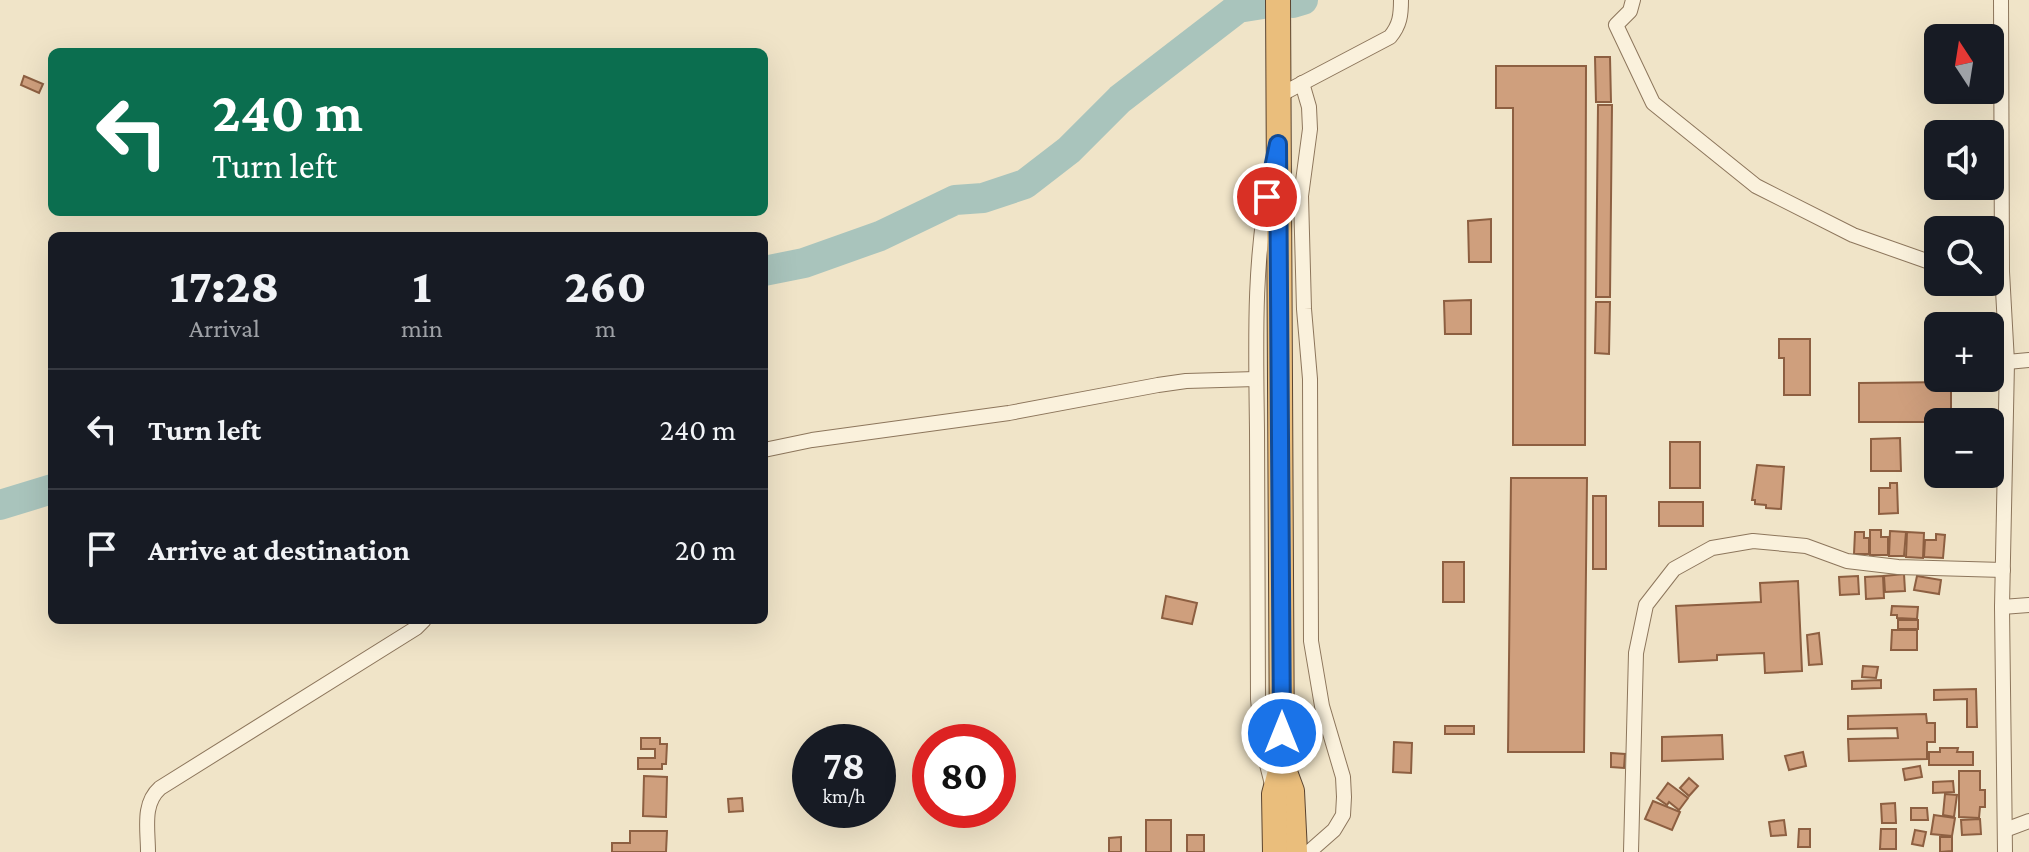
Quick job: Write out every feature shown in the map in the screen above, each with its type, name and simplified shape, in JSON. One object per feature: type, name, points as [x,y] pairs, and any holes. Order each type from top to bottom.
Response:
[{"type":"highway","points":[[1275,852],[1274,794],[1282,764],[1278,0]]},
{"type":"highway","points":[[1282,764],[1292,791],[1295,852]]},
{"type":"street","points":[[1278,96],[1390,37],[1401,18],[1401,0]]},
{"type":"street","points":[[1633,0],[1630,11],[1616,25],[1653,103],[1756,186],[1853,235],[1924,260]]},
{"type":"street","points":[[1997,216],[2001,0]]},
{"type":"street","points":[[1302,83],[1309,107],[1310,129],[1301,196],[1304,309],[1310,379],[1311,641],[1322,706],[1343,777],[1344,797],[1343,815],[1334,830],[1309,852]]},
{"type":"street","points":[[1274,794],[1263,749],[1258,699],[1256,379],[1261,224],[1278,144]]},
{"type":"street","points":[[1999,296],[2007,362],[2002,607],[2005,852]]},
{"type":"street","points":[[2007,362],[2029,360]]},
{"type":"street","points":[[768,449],[812,440],[1009,413],[1158,385],[1256,379]]},
{"type":"street","points":[[1631,852],[1636,653],[1646,605],[1674,569],[1712,548],[1753,541],[1806,546],[1847,561],[1898,567],[2003,570]]},
{"type":"street","points":[[2002,607],[2029,605]]},
{"type":"street","points":[[148,852],[148,806],[151,797],[160,788],[420,624]]},
{"type":"street","points":[[2005,830],[2029,821]]},
{"type":"building","points":[[1595,57],[1610,57],[1611,102],[1596,102]]},
{"type":"building","points":[[1496,66],[1586,66],[1585,445],[1513,445],[1513,108],[1496,108]]},
{"type":"building","points":[[24,76],[43,84],[39,93],[21,85]]},
{"type":"building","points":[[1598,105],[1612,105],[1610,297],[1596,297]]},
{"type":"building","points":[[1491,219],[1491,262],[1469,262],[1468,221]]},
{"type":"building","points":[[1471,300],[1471,334],[1445,334],[1444,301]]},
{"type":"building","points":[[1596,302],[1610,302],[1609,354],[1595,353]]},
{"type":"building","points":[[1779,339],[1810,339],[1810,395],[1784,395],[1784,358],[1779,358]]},
{"type":"building","points":[[1924,382],[1924,392],[1951,392],[1951,408],[1924,408],[1924,422],[1859,422],[1859,383]]},
{"type":"building","points":[[1900,438],[1901,471],[1871,471],[1871,439]]},
{"type":"building","points":[[1670,442],[1700,442],[1700,488],[1670,488]]},
{"type":"building","points":[[1757,465],[1784,467],[1781,509],[1766,508],[1766,505],[1755,504],[1752,500]]},
{"type":"building","points":[[1511,478],[1587,478],[1584,752],[1508,752]]},
{"type":"building","points":[[1890,483],[1897,483],[1898,513],[1879,514],[1879,488],[1890,488]]},
{"type":"building","points":[[1593,496],[1606,496],[1606,569],[1593,569]]},
{"type":"building","points":[[1659,502],[1703,502],[1703,526],[1659,526]]},
{"type":"building","points":[[1870,530],[1881,530],[1881,537],[1888,537],[1888,555],[1870,555]]},
{"type":"building","points":[[1890,531],[1906,532],[1904,556],[1889,556]]},
{"type":"building","points":[[1855,532],[1864,532],[1864,538],[1869,538],[1869,554],[1854,554]]},
{"type":"building","points":[[1907,532],[1924,533],[1923,558],[1906,557]]},
{"type":"building","points":[[1936,534],[1945,535],[1943,558],[1924,557],[1925,540],[1936,540]]},
{"type":"building","points":[[1443,562],[1464,562],[1464,602],[1443,602]]},
{"type":"building","points":[[1904,574],[1905,591],[1885,592],[1884,576]]},
{"type":"building","points":[[1858,576],[1859,594],[1840,595],[1839,577]]},
{"type":"building","points":[[1883,576],[1884,598],[1866,599],[1865,577]]},
{"type":"building","points":[[1917,576],[1941,580],[1939,594],[1914,590]]},
{"type":"building","points":[[1798,581],[1802,671],[1765,673],[1764,653],[1717,655],[1717,660],[1679,662],[1676,606],[1761,602],[1760,583]]},
{"type":"building","points":[[1166,596],[1197,603],[1192,624],[1162,618]]},
{"type":"building","points":[[1892,606],[1918,607],[1917,619],[1891,615]]},
{"type":"building","points":[[1898,620],[1918,620],[1918,629],[1898,629]]},
{"type":"building","points":[[1892,630],[1917,630],[1917,650],[1891,650]]},
{"type":"building","points":[[1819,633],[1822,664],[1809,665],[1807,635]]},
{"type":"building","points":[[1863,666],[1878,667],[1876,678],[1862,677]]},
{"type":"building","points":[[1881,680],[1881,688],[1852,689],[1852,681]]},
{"type":"building","points":[[1976,689],[1977,727],[1967,727],[1967,699],[1934,700],[1934,690]]},
{"type":"building","points":[[1926,714],[1927,723],[1935,723],[1935,742],[1927,742],[1927,759],[1849,761],[1848,739],[1898,738],[1897,728],[1848,729],[1848,716]]},
{"type":"building","points":[[1445,726],[1474,726],[1474,734],[1445,734]]},
{"type":"building","points":[[1722,735],[1723,759],[1662,761],[1662,737]]},
{"type":"building","points":[[641,738],[660,738],[660,744],[667,744],[666,764],[662,764],[662,769],[638,769],[638,758],[655,758],[655,749],[641,749]]},
{"type":"building","points":[[1394,742],[1412,743],[1411,773],[1393,772]]},
{"type":"building","points":[[1940,748],[1973,752],[1973,765],[1929,765],[1929,752],[1940,752]]},
{"type":"building","points":[[1803,752],[1806,766],[1789,770],[1785,756]]},
{"type":"building","points":[[1611,753],[1625,754],[1624,768],[1611,767]]},
{"type":"building","points":[[1920,766],[1922,777],[1905,780],[1903,769]]},
{"type":"building","points":[[1959,771],[1980,771],[1980,790],[1985,790],[1985,807],[1980,807],[1979,818],[1959,817]]},
{"type":"building","points":[[644,776],[667,777],[666,817],[643,816]]},
{"type":"building","points":[[1689,778],[1698,786],[1689,796],[1680,788]]},
{"type":"building","points":[[1953,781],[1954,792],[1933,793],[1933,782]]},
{"type":"building","points":[[1668,783],[1688,798],[1679,810],[1657,798]]},
{"type":"building","points":[[1945,794],[1957,795],[1954,817],[1943,815]]},
{"type":"building","points":[[742,798],[743,811],[729,812],[728,799]]},
{"type":"building","points":[[1653,801],[1680,812],[1672,830],[1645,819]]},
{"type":"building","points":[[1895,803],[1896,823],[1882,823],[1881,804]]},
{"type":"building","points":[[1911,808],[1927,808],[1928,820],[1911,820]]},
{"type":"building","points":[[1934,815],[1955,818],[1952,836],[1931,834]]},
{"type":"building","points":[[1980,819],[1981,834],[1962,835],[1961,820]]},
{"type":"building","points":[[1146,820],[1171,820],[1171,852],[1146,852]]},
{"type":"building","points":[[1784,820],[1786,835],[1771,836],[1769,822]]},
{"type":"building","points":[[1799,829],[1810,829],[1810,847],[1798,847]]},
{"type":"building","points":[[1881,829],[1896,829],[1896,849],[1880,849]]},
{"type":"building","points":[[1915,830],[1926,832],[1923,846],[1912,844]]},
{"type":"building","points":[[630,831],[667,831],[666,852],[612,852],[612,843],[630,843]]},
{"type":"building","points":[[1187,835],[1204,835],[1204,852],[1187,852]]},
{"type":"building","points":[[1121,837],[1121,852],[1109,852],[1109,838]]},
{"type":"building","points":[[1940,837],[1952,837],[1952,851],[1940,852]]},
{"type":"waterway","points":[[1293,3],[1303,0]]},
{"type":"waterway","points":[[768,270],[804,263],[880,236],[955,200],[983,198],[1025,184],[1069,150],[1120,99],[1238,8],[1263,4]]},
{"type":"waterway","points":[[0,505],[48,490]]},
{"type":"route","points":[[1267,197],[1278,144],[1282,733]]}]
